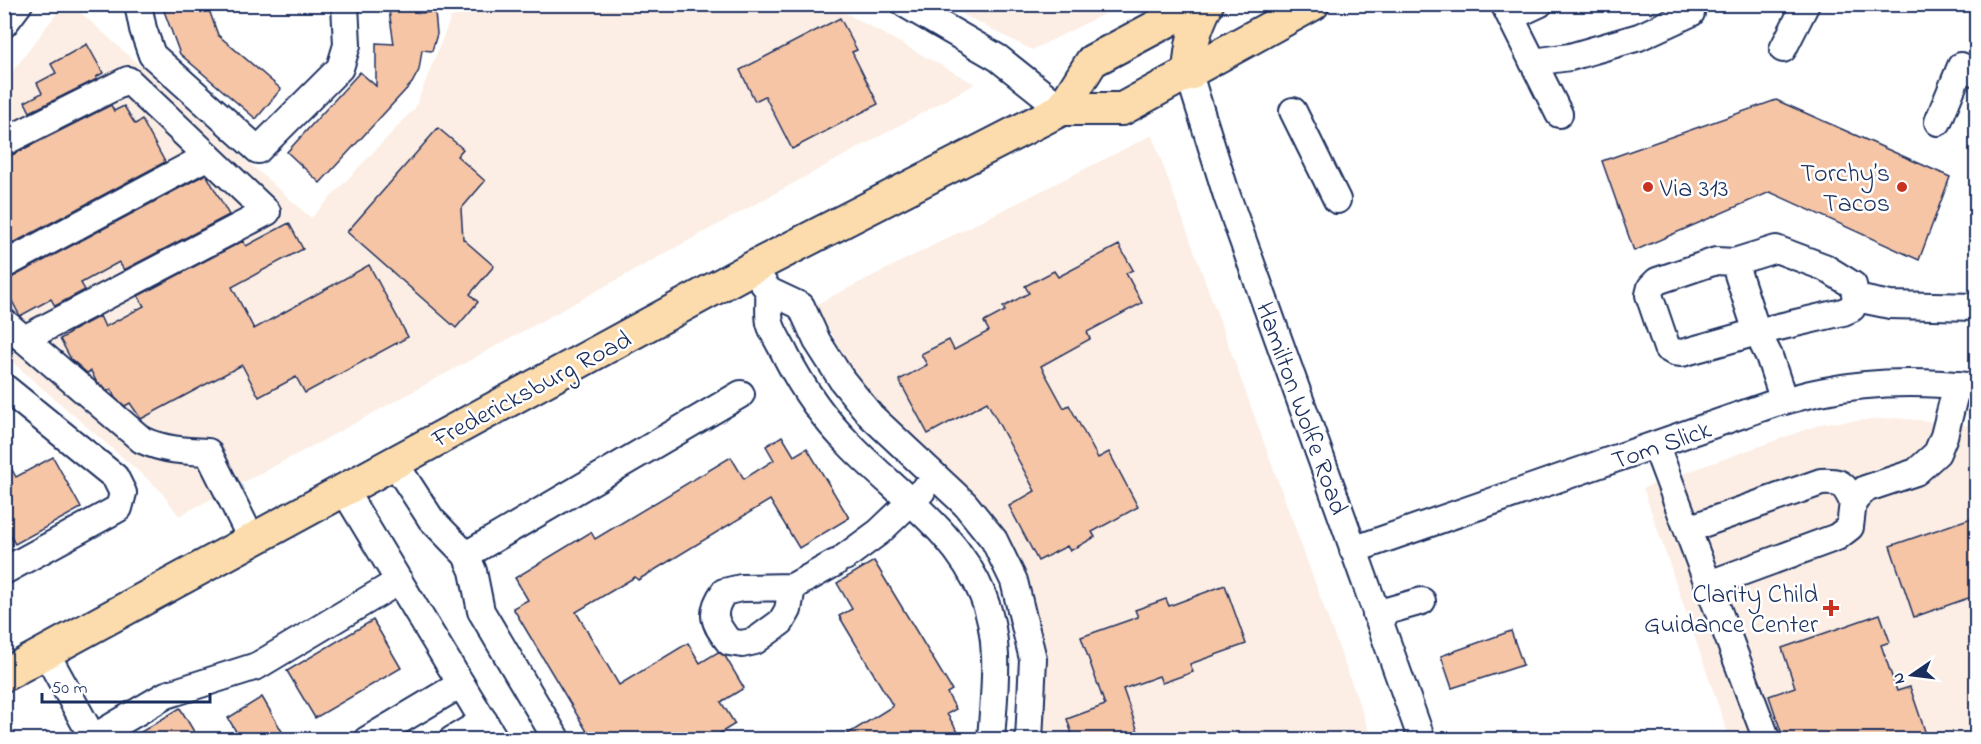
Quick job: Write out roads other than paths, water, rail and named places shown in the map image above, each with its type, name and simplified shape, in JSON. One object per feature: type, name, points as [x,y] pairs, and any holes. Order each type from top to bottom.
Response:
[{"type":"main road","points":[[1062,109],[1092,61],[1199,4]]},
{"type":"main road","points":[[1189,74],[1194,33],[1207,4]]},
{"type":"main road","name":"Fredericksburg Road","points":[[4,675],[394,462],[761,280],[1062,109],[1122,109],[1313,4]]},
{"type":"street","points":[[4,24],[19,4]]},
{"type":"street","points":[[138,4],[152,55],[258,150],[340,68],[347,45],[345,4]]},
{"type":"street","points":[[905,4],[998,58],[1062,109]]},
{"type":"street","points":[[1539,4],[1508,11],[1559,114]]},
{"type":"street","points":[[1783,50],[1806,4]]},
{"type":"street","points":[[1533,62],[1570,57],[1639,37],[1691,14]]},
{"type":"street","points":[[1938,122],[1961,66],[1977,73]]},
{"type":"street","name":"Hamilton Wolfe Road","points":[[1189,74],[1227,196],[1422,740]]},
{"type":"street","points":[[4,142],[128,80],[267,212],[24,339]]},
{"type":"street","points":[[1293,111],[1337,200]]},
{"type":"street","points":[[4,265],[207,156]]},
{"type":"street","points":[[1776,249],[1824,267],[1853,285],[1856,298],[1852,308],[1843,312],[1757,332],[1682,353],[1666,348],[1649,295],[1651,286],[1657,280],[1716,261],[1734,262],[1776,249]]},
{"type":"street","points":[[1734,262],[1757,332],[1769,356],[1784,401]]},
{"type":"street","points":[[761,280],[801,306],[817,341],[842,380],[871,416],[937,477],[980,521],[994,540],[1014,581],[1033,659],[1029,740]]},
{"type":"street","points":[[761,280],[770,323],[793,369],[816,405],[848,443],[955,547],[984,598],[991,620],[995,654],[991,740]]},
{"type":"street","points":[[1856,298],[1890,304],[1977,308]]},
{"type":"street","points":[[4,322],[142,440],[158,447],[177,451],[208,452],[252,540]]},
{"type":"street","points":[[793,369],[825,352]]},
{"type":"street","name":"Tom Slick","points":[[1353,550],[1784,401],[1865,384],[1911,382],[1967,386]]},
{"type":"street","points":[[1853,502],[1865,489],[1916,472],[1937,453],[1967,386]]},
{"type":"street","points":[[4,387],[115,477],[123,493],[119,508],[4,571]]},
{"type":"street","points":[[466,555],[741,394]]},
{"type":"street","points":[[1656,446],[1767,740]]},
{"type":"street","points":[[394,462],[431,519],[466,555],[473,571],[481,611],[557,740]]},
{"type":"street","points":[[792,587],[840,560],[879,532],[937,477]]},
{"type":"street","points":[[1688,529],[1821,482],[1836,481],[1844,485],[1853,502],[1850,526],[1837,537],[1709,584]]},
{"type":"street","points":[[344,490],[489,730],[452,740]]},
{"type":"street","points":[[46,653],[93,739],[166,695],[257,666],[403,587]]},
{"type":"street","points":[[1376,614],[1422,601]]},
{"type":"street","points":[[367,740],[461,684]]},
{"type":"place","name":"Via 313","points":[[1648,187]]},
{"type":"place","name":"Torchy’s Tacos","points":[[1902,187]]},
{"type":"place","name":"Clarity Child Guidance Center","points":[[1831,608]]}]
